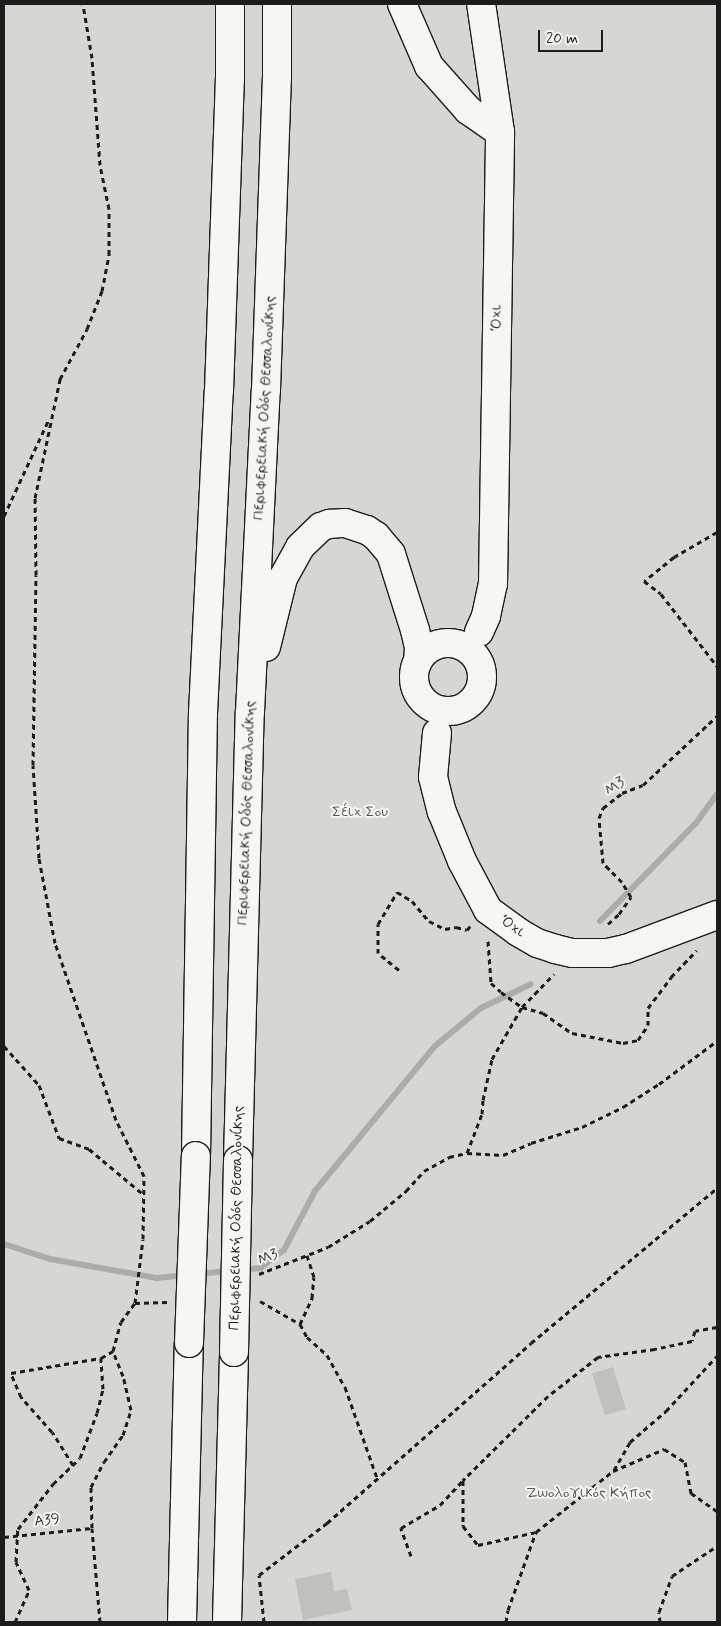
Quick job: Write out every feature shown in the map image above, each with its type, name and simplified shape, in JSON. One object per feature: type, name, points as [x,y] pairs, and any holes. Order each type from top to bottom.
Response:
[{"type":"main road","points":[[182,1622],[196,1156],[203,713],[220,391],[230,89],[230,4]]},
{"type":"main road","name":"Περιφερειακή Οδός Θεσσαλονίκης","points":[[227,1622],[250,712],[266,390],[277,87],[277,4]]},
{"type":"main road","points":[[402,4],[429,66],[468,110],[500,132]]},
{"type":"main road","name":"Όχι","points":[[467,638],[486,616],[492,584],[500,132],[481,4]]},
{"type":"main road","points":[[250,712],[283,578],[300,547],[321,527],[329,524],[345,523],[367,530],[384,544],[391,554],[415,630],[419,648],[418,661]]},
{"type":"main road","points":[[467,638],[474,656],[480,665],[482,676],[480,688],[475,698],[467,706],[445,711],[434,708],[425,702],[418,693],[414,682],[414,671],[418,661],[424,652],[434,646],[467,638]]},
{"type":"main road","name":"Όχι","points":[[425,702],[432,714],[437,733],[433,776],[442,812],[462,861],[488,910],[536,943],[555,950],[592,954],[626,949],[717,915]]},
{"type":"main road","points":[[437,733],[443,722],[456,710]]},
{"type":"path","points":[[83,4],[92,58],[100,165],[109,209],[109,254],[102,291],[87,328],[60,379],[35,498],[36,575],[33,765],[38,858],[55,943],[113,1112],[144,1176],[143,1239],[135,1304],[121,1322],[113,1351],[123,1376],[132,1410],[123,1435],[104,1462],[91,1487],[92,1528],[100,1622]]},
{"type":"path","points":[[4,516],[52,415]]},
{"type":"path","points":[[717,532],[674,557],[644,581],[661,594],[717,666]]},
{"type":"path","name":"Μ3","points":[[608,924],[619,914],[631,897],[622,882],[603,862],[600,818],[603,808],[622,793],[643,785],[717,716]]},
{"type":"path","points":[[399,970],[378,953],[378,924],[397,892],[412,901],[429,921],[445,929],[456,927],[467,930],[477,917],[488,910]]},
{"type":"path","points":[[488,910],[487,927],[492,983],[522,1007],[543,1013],[572,1033],[623,1043],[638,1040],[648,1025],[648,1008],[689,956],[703,946]]},
{"type":"path","points":[[467,1154],[482,1114],[483,1100],[492,1059],[522,1007],[559,970]]},
{"type":"path","name":"Μ3","points":[[257,1275],[328,1247],[370,1222],[406,1191],[424,1171],[449,1157],[467,1154],[503,1155],[531,1143],[582,1127],[623,1108],[717,1041]]},
{"type":"path","points":[[4,1046],[38,1085],[59,1138],[89,1149],[143,1194]]},
{"type":"path","points":[[264,1622],[259,1575],[327,1523],[531,1343],[717,1188]]},
{"type":"path","points":[[300,1324],[312,1298],[314,1277],[307,1255]]},
{"type":"path","points":[[256,1299],[300,1324],[307,1337],[327,1355],[345,1387],[377,1478]]},
{"type":"path","points":[[135,1304],[174,1302]]},
{"type":"path","points":[[412,1556],[401,1528],[440,1504],[548,1396],[598,1357],[655,1349],[692,1341],[695,1331],[717,1327]]},
{"type":"path","points":[[73,1465],[52,1432],[21,1397],[11,1373],[101,1358],[113,1351]]},
{"type":"path","points":[[613,1471],[630,1442],[666,1412],[717,1356]]},
{"type":"path","points":[[15,1622],[30,1590],[16,1562],[18,1529],[53,1484],[80,1458],[103,1389],[101,1358]]},
{"type":"path","points":[[463,1480],[463,1526],[478,1545],[536,1532],[613,1471],[664,1449],[685,1462],[691,1493],[717,1511]]},
{"type":"path","name":"Α39","points":[[4,1537],[92,1528]]},
{"type":"path","points":[[506,1622],[508,1610],[536,1532]]},
{"type":"path","points":[[660,1622],[659,1612],[672,1576],[717,1546]]},
{"type":"green space","name":"Σέιχ Σου","points":[[4,4],[717,4],[717,1622],[4,1622]]},
{"type":"building","points":[[613,1367],[626,1409],[605,1416],[592,1373]]},
{"type":"building","points":[[331,1572],[334,1591],[347,1589],[352,1610],[303,1620],[295,1579]]},
{"type":"waterway","points":[[600,921],[696,823],[717,794]]},
{"type":"waterway","points":[[243,1270],[260,1268],[284,1250],[315,1191],[435,1046],[481,1008],[531,984]]},
{"type":"waterway","points":[[4,1244],[50,1259],[157,1278],[186,1275]]},
{"type":"waterway","points":[[198,1274],[228,1271]]},
{"type":"park label","name":"Ζωολογικός Κήπος","points":[[589,1494]]}]
